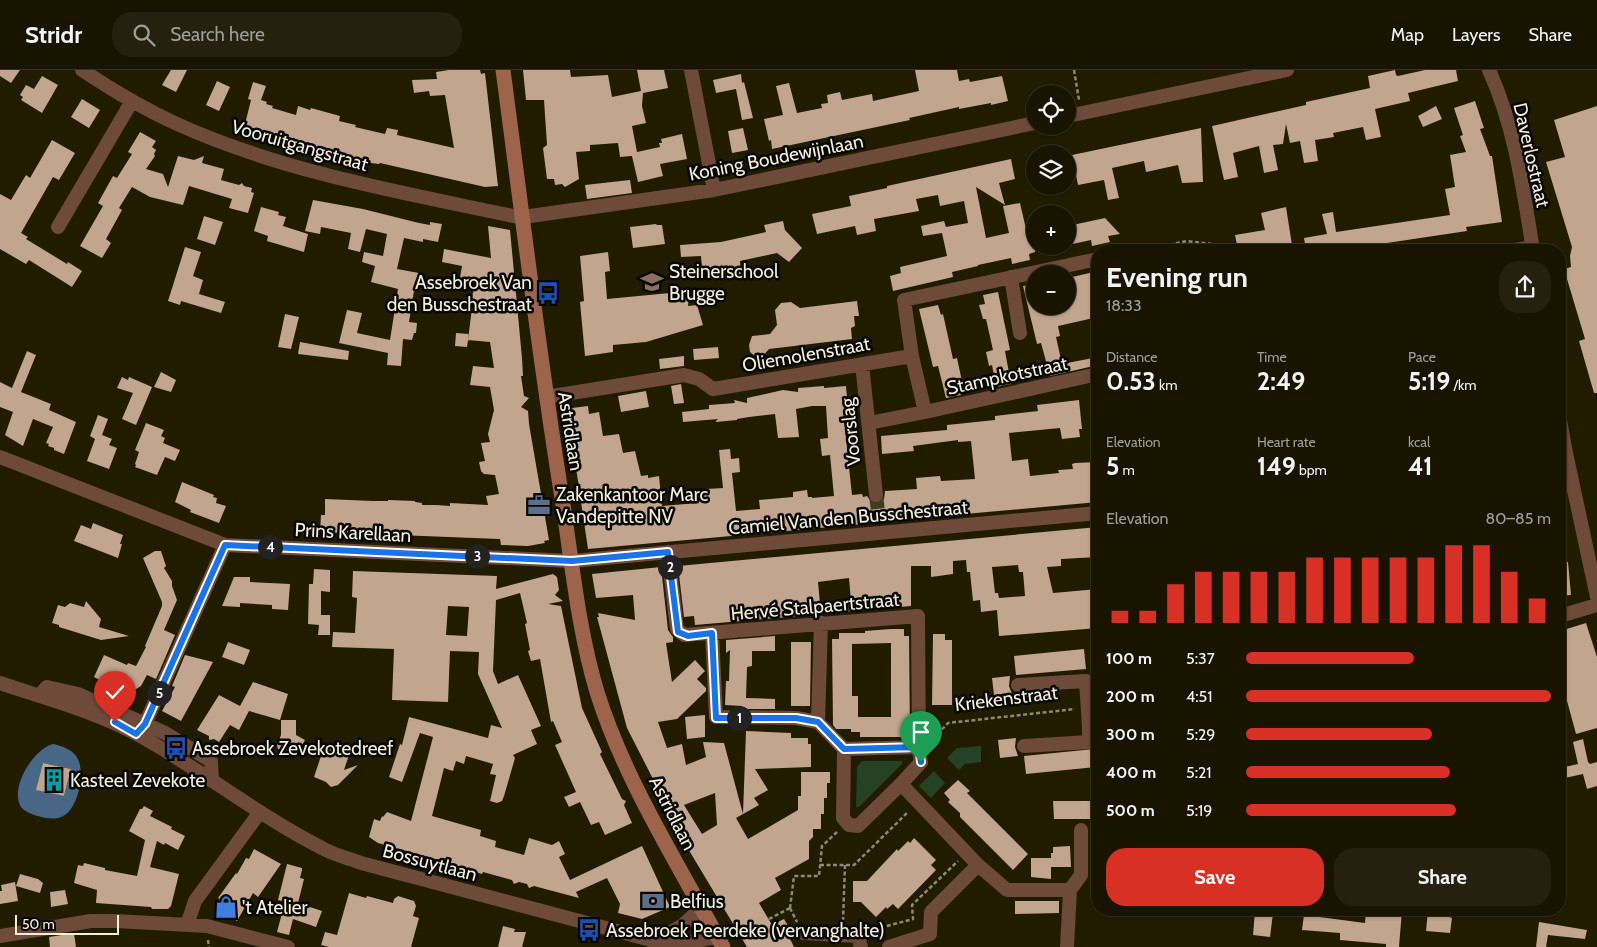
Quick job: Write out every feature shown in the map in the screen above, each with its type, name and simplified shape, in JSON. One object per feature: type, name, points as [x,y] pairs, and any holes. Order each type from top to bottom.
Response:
[{"type":"main road","name":"Astridlaan","points":[[504,70],[546,397],[585,648],[598,694],[617,743],[638,789],[720,942]]},
{"type":"street","name":"Vooruitgangstraat","points":[[82,70],[132,101],[234,148],[397,192],[523,217]]},
{"type":"street","points":[[691,70],[714,190]]},
{"type":"street","points":[[1076,114],[1287,70]]},
{"type":"street","name":"Daverlostraat","points":[[1489,70],[1505,111],[1515,147],[1531,244]]},
{"type":"street","points":[[58,227],[132,101]]},
{"type":"street","name":"Koning Boudewijnlaan","points":[[523,217],[714,190],[1026,125]]},
{"type":"street","points":[[925,412],[912,356],[904,300],[1091,260]]},
{"type":"street","points":[[1011,277],[1020,333]]},
{"type":"street","name":"Oliemolenstraat","points":[[546,397],[684,375],[699,379],[713,389],[912,356]]},
{"type":"street","name":"Voorslag","points":[[862,364],[876,495]]},
{"type":"street","name":"Stampkotstraat","points":[[868,423],[1091,376]]},
{"type":"street","name":"Prins Karellaan","points":[[0,457],[225,545],[572,561]]},
{"type":"street","points":[[1566,467],[1597,597]]},
{"type":"street","name":"Camiel Van den Busschestraat","points":[[572,561],[668,552],[880,526],[1091,512]]},
{"type":"street","points":[[140,729],[225,545]]},
{"type":"street","name":"Hervé Stalpaertstraat","points":[[668,552],[678,632],[688,636],[820,623],[918,616],[919,747],[921,762],[858,826],[846,823]]},
{"type":"street","points":[[1566,614],[1597,605]]},
{"type":"street","points":[[818,722],[820,623]]},
{"type":"street","points":[[712,633],[716,718],[796,718],[818,722],[844,749],[843,818],[846,823]]},
{"type":"street","name":"Kriekenstraat","points":[[1018,685],[1086,681],[1088,708],[1091,719]]},
{"type":"street","name":"Bossuytlaan","points":[[0,683],[140,729],[212,781],[324,850],[361,863],[651,944],[720,942]]},
{"type":"street","name":"Kriekenstraat","points":[[1024,746],[1089,742],[1091,734]]},
{"type":"street","points":[[844,749],[919,747]]},
{"type":"street","points":[[901,784],[966,853],[1007,890],[1070,890]]},
{"type":"street","points":[[187,925],[195,901],[260,812]]},
{"type":"street","points":[[1067,947],[1070,890],[1081,875],[1081,830]]},
{"type":"street","points":[[889,947],[930,934],[931,912],[978,865]]},
{"type":"street","points":[[651,944],[683,925],[701,908]]},
{"type":"street","points":[[0,936],[91,921],[115,921],[207,926],[278,946]]},
{"type":"street","points":[[803,933],[858,936],[861,947]]},
{"type":"path","points":[[1074,70],[1082,113]]},
{"type":"path","points":[[1173,244],[1187,241],[1212,244]]},
{"type":"path","name":"Kriekenstraat","points":[[934,738],[948,723],[1088,708]]},
{"type":"path","points":[[820,865],[854,865],[918,802]]},
{"type":"path","points":[[769,920],[790,908],[794,876],[819,876],[822,846],[846,823]]},
{"type":"path","points":[[865,931],[913,919],[912,905],[966,853]]},
{"type":"path","points":[[842,935],[845,865]]},
{"type":"green space","points":[[981,746],[981,762],[965,764],[959,770],[947,758],[957,748]]},
{"type":"green space","points":[[862,761],[902,761],[902,764],[859,807],[856,807],[857,767]]},
{"type":"green space","points":[[934,771],[945,783],[931,798],[919,786]]},
{"type":"water","points":[[53,744],[69,750],[76,756],[81,771],[81,780],[76,799],[67,814],[61,817],[49,818],[29,813],[21,807],[18,799],[18,789],[25,770],[38,753]],"holes":[[[43,763],[71,769],[64,796],[37,790]]]},
{"type":"building","points":[[0,70],[20,70],[11,83],[0,76]]},
{"type":"building","points":[[171,70],[187,70],[176,92],[162,85]]},
{"type":"building","points":[[480,70],[481,74],[485,73],[498,186],[485,187],[380,163],[371,163],[253,128],[244,128],[251,100],[248,99],[253,82],[266,86],[261,100],[273,106],[272,108],[296,115],[298,106],[310,110],[311,108],[340,116],[339,121],[356,125],[355,127],[385,134],[387,128],[398,130],[397,135],[454,148],[445,95],[430,96],[429,91],[414,93],[412,80],[437,79],[436,72]]},
{"type":"building","points":[[523,70],[570,70],[571,77],[608,75],[612,97],[641,91],[637,70],[664,70],[668,88],[643,93],[642,106],[646,123],[632,126],[637,152],[660,147],[661,139],[682,134],[687,159],[660,164],[663,176],[638,182],[632,156],[620,157],[618,143],[590,145],[590,151],[576,152],[579,179],[565,187],[562,184],[555,185],[554,179],[547,179],[543,148],[547,145],[544,100],[526,100]]},
{"type":"building","points":[[915,70],[957,70],[959,81],[969,79],[970,82],[1002,76],[1008,101],[959,109],[959,107],[909,118],[910,120],[772,149],[764,119],[783,115],[776,86],[789,83],[797,113],[822,108],[821,104],[828,103],[827,95],[840,92],[842,100],[872,94],[873,101],[919,91]]},
{"type":"building","points":[[1395,70],[1398,76],[1425,70],[1456,70],[1458,81],[1408,93],[1410,101],[1375,109],[1381,137],[1366,140],[1363,127],[1333,133],[1334,137],[1315,140],[1318,161],[1304,163],[1300,141],[1290,143],[1286,124],[1283,144],[1273,145],[1278,170],[1264,173],[1259,146],[1233,153],[1238,177],[1224,180],[1212,126],[1306,105],[1306,102],[1370,88],[1368,76]]},
{"type":"building","points":[[741,74],[753,118],[742,120],[736,89],[716,93],[713,80]]},
{"type":"building","points":[[42,76],[58,85],[42,113],[21,100],[23,97],[20,95],[26,85],[34,89]]},
{"type":"building","points":[[217,81],[230,87],[219,111],[206,105]]},
{"type":"building","points":[[82,99],[100,110],[89,128],[71,117]]},
{"type":"building","points":[[1475,101],[1484,128],[1480,129],[1490,156],[1492,156],[1502,222],[1466,227],[1467,231],[1380,244],[1305,244],[1304,238],[1327,234],[1322,214],[1333,212],[1336,232],[1450,215],[1445,189],[1455,187],[1450,155],[1466,152],[1460,136],[1463,135],[1454,108]]},
{"type":"building","points":[[1436,106],[1442,119],[1423,127],[1418,116]]},
{"type":"building","points":[[1597,106],[1597,393],[1594,393],[1579,341],[1585,339],[1566,276],[1566,268],[1571,267],[1570,256],[1572,247],[1546,162],[1565,157],[1554,120]]},
{"type":"building","points":[[743,128],[748,150],[732,153],[728,131]]},
{"type":"building","points":[[1201,128],[1203,182],[1182,183],[1178,165],[1146,172],[1144,161],[1112,168],[1119,198],[1108,200],[1104,180],[1078,185],[1076,154]]},
{"type":"building","points":[[140,132],[156,141],[152,147],[156,150],[155,156],[146,169],[163,174],[168,187],[178,156],[194,160],[204,156],[202,163],[224,169],[221,180],[239,185],[242,183],[244,186],[252,188],[251,192],[254,193],[248,213],[229,208],[232,199],[189,186],[183,205],[150,197],[132,187],[119,208],[122,210],[106,239],[111,243],[102,258],[80,246],[103,206],[98,203],[113,176],[117,178],[132,154],[128,152]]},
{"type":"building","points":[[52,140],[75,153],[59,180],[53,177],[21,233],[28,237],[26,239],[82,271],[72,287],[29,260],[26,264],[0,249],[0,194],[11,200],[26,175],[30,178]]},
{"type":"building","points":[[1011,159],[1015,179],[999,183],[1005,205],[976,187],[986,238],[1009,233],[1003,206],[1020,203],[1026,229],[1026,255],[1029,255],[1030,260],[1012,264],[1011,258],[978,265],[952,272],[953,277],[893,291],[890,276],[901,273],[900,267],[947,256],[942,233],[923,236],[921,226],[944,221],[946,227],[968,223],[964,201],[940,206],[938,195],[916,199],[919,211],[874,219],[876,231],[857,235],[855,226],[817,234],[812,214],[851,206],[849,196],[887,188],[887,186]]},
{"type":"building","points":[[630,180],[632,193],[587,199],[585,185]]},
{"type":"building","points":[[313,200],[363,209],[419,223],[430,225],[430,222],[442,224],[438,242],[423,239],[423,242],[404,238],[397,269],[419,273],[409,322],[417,323],[416,333],[414,333],[412,340],[403,339],[401,366],[387,365],[388,353],[339,343],[347,310],[362,313],[357,333],[390,340],[398,289],[371,282],[375,266],[362,262],[364,252],[383,256],[387,234],[366,229],[360,252],[348,249],[351,233],[321,227],[320,234],[305,231]]},
{"type":"building","points":[[261,207],[279,212],[278,215],[286,217],[283,226],[308,234],[304,252],[267,241],[268,236],[254,231]]},
{"type":"building","points":[[1286,207],[1292,244],[1237,244],[1235,235],[1265,230],[1261,213]]},
{"type":"building","points":[[204,216],[223,222],[215,245],[197,239]]},
{"type":"building","points":[[1105,218],[1120,234],[1108,236],[1110,242],[1101,244],[1092,244],[1091,240],[1076,243],[1076,224]]},
{"type":"building","points":[[783,221],[785,230],[802,248],[789,262],[777,253],[740,261],[741,276],[703,279],[701,256],[681,257],[680,245],[721,242],[766,232],[764,225]]},
{"type":"building","points":[[662,225],[665,244],[633,248],[630,227]]},
{"type":"building","points":[[488,226],[510,230],[522,358],[523,376],[521,376],[524,396],[529,398],[521,407],[528,411],[549,540],[544,541],[545,543],[528,546],[501,545],[500,539],[320,532],[321,515],[325,515],[325,499],[415,501],[422,503],[422,505],[450,506],[450,503],[488,505],[486,496],[499,494],[495,475],[484,474],[481,471],[479,462],[485,461],[481,443],[490,442],[488,434],[494,410],[490,387],[470,385],[473,366],[494,368],[490,342],[468,340],[475,281],[460,278],[462,266],[442,262],[444,249],[491,258]]},
{"type":"building","points":[[185,247],[201,252],[193,276],[203,280],[199,294],[225,302],[221,313],[181,301],[180,305],[168,301]]},
{"type":"building","points":[[608,252],[610,271],[605,272],[607,299],[670,293],[689,297],[688,306],[697,305],[703,325],[646,342],[613,345],[613,352],[585,356],[580,302],[584,301],[580,256]]},
{"type":"building","points":[[1091,273],[1091,319],[1058,326],[1060,336],[1056,337],[1062,364],[1091,358],[1091,367],[1050,376],[1041,343],[1037,344],[1030,315],[1076,315],[1076,276]]},
{"type":"building","points":[[1023,286],[1026,286],[1026,298]]},
{"type":"building","points":[[998,292],[1010,350],[1005,351],[1011,384],[996,387],[992,365],[989,366],[986,352],[993,350],[986,319],[983,319],[979,305],[985,304],[983,295]]},
{"type":"building","points":[[857,301],[859,316],[854,316],[855,326],[851,328],[852,339],[769,349],[763,356],[756,357],[750,352],[749,345],[752,336],[770,334],[777,325],[775,310],[781,303],[791,302],[800,308]]},
{"type":"building","points":[[938,305],[941,315],[943,314],[953,359],[957,358],[963,386],[959,387],[961,395],[946,398],[938,366],[933,367],[919,309]]},
{"type":"building","points":[[285,314],[299,317],[291,349],[278,347]]},
{"type":"building","points":[[456,333],[469,334],[467,347],[455,346]]},
{"type":"building","points":[[300,342],[349,351],[348,360],[298,354]]},
{"type":"building","points":[[718,347],[719,358],[694,360],[693,349]]},
{"type":"building","points":[[27,351],[36,355],[21,392],[51,404],[49,410],[76,422],[64,454],[54,450],[54,448],[46,443],[53,427],[33,419],[23,446],[5,435],[13,412],[0,407],[0,382],[12,388]]},
{"type":"building","points":[[684,356],[684,366],[660,369],[659,359]]},
{"type":"building","points":[[161,372],[176,380],[171,392],[154,387]]},
{"type":"building","points":[[122,377],[128,380],[129,377],[152,387],[136,425],[122,419],[133,393],[117,388]]},
{"type":"building","points":[[681,384],[684,403],[674,404],[671,386]]},
{"type":"building","points":[[846,386],[848,411],[843,411],[852,495],[862,494],[863,497],[867,496],[872,503],[877,504],[884,499],[885,491],[917,489],[916,478],[940,476],[941,481],[975,479],[971,441],[958,442],[958,440],[913,446],[914,451],[882,454],[881,436],[947,430],[947,425],[995,420],[995,416],[1038,411],[1037,405],[1079,400],[1082,429],[1079,429],[1080,437],[1062,439],[1060,428],[1009,433],[1012,461],[1028,459],[1030,476],[1059,473],[1058,470],[1073,469],[1072,464],[1091,462],[1091,503],[863,522],[863,524],[588,549],[581,502],[579,502],[577,487],[579,487],[569,425],[575,425],[572,408],[588,406],[589,414],[599,412],[603,436],[619,434],[623,453],[635,451],[641,476],[648,475],[648,478],[659,476],[662,506],[698,503],[697,492],[723,488],[719,450],[730,449],[731,459],[739,458],[740,472],[732,473],[736,511],[760,509],[759,500],[793,497],[793,492],[807,490],[808,497],[812,498],[834,496],[830,455],[822,456],[820,439],[828,438],[826,406],[796,409],[799,437],[778,438],[775,414],[715,422],[718,419],[683,422],[682,412],[709,409],[709,405],[735,403],[734,400],[747,403],[747,398],[783,390],[798,392],[798,388]]},
{"type":"building","points":[[646,391],[649,407],[621,412],[618,396]]},
{"type":"building","points":[[98,415],[108,419],[102,435],[112,439],[109,445],[117,448],[109,469],[87,461],[95,439],[90,436]]},
{"type":"building","points":[[146,423],[164,430],[161,436],[165,438],[163,443],[180,450],[175,461],[165,457],[157,475],[135,467],[139,452],[135,450]]},
{"type":"building","points":[[182,482],[214,495],[213,497],[217,498],[216,503],[226,506],[219,523],[190,512],[191,510],[175,502]]},
{"type":"building","points":[[93,523],[123,535],[118,558],[74,541],[81,525],[91,529]]},
{"type":"building","points":[[1091,528],[1091,557],[1061,559],[1061,566],[1047,567],[1053,593],[1091,590],[1091,629],[999,636],[997,610],[981,612],[980,600],[973,601],[970,572],[967,572],[966,560],[953,561],[953,574],[931,577],[931,566],[911,566],[911,606],[842,612],[841,601],[851,601],[849,578],[818,582],[821,614],[695,625],[694,616],[684,617],[678,566]],"holes":[[[1018,565],[1019,572],[1023,572],[1025,596],[999,598],[998,593],[995,593],[992,567]]]},
{"type":"building","points":[[155,551],[161,551],[166,566],[164,568],[172,581],[177,600],[164,630],[175,635],[156,679],[147,675],[141,686],[135,689],[132,694],[125,691],[124,693],[94,677],[104,655],[127,665],[128,663],[136,666],[146,647],[162,606],[143,558]]},
{"type":"building","points":[[1566,562],[1568,562],[1571,595],[1566,595]]},
{"type":"building","points":[[661,567],[668,630],[673,637],[673,642],[666,643],[672,682],[695,660],[705,671],[697,679],[706,688],[706,691],[677,719],[658,722],[667,748],[682,744],[686,765],[706,757],[703,742],[724,743],[743,814],[746,731],[791,733],[791,738],[808,738],[808,744],[811,744],[811,767],[755,769],[768,790],[754,798],[759,805],[736,818],[748,839],[798,810],[798,796],[801,796],[801,772],[830,772],[830,783],[827,783],[827,798],[824,798],[824,814],[821,814],[821,829],[813,829],[813,837],[809,841],[809,859],[775,878],[781,890],[759,903],[772,925],[784,919],[791,931],[790,939],[794,947],[747,947],[666,812],[652,777],[627,728],[597,617],[599,617],[598,613],[635,620],[633,595],[596,598],[592,574]],"holes":[[[715,793],[717,825],[702,834],[684,805]]]},
{"type":"building","points":[[314,569],[330,570],[330,592],[321,591],[321,615],[330,615],[330,635],[318,635],[319,625],[308,624],[309,584],[313,584]]},
{"type":"building","points":[[353,571],[497,576],[496,589],[553,574],[557,577],[559,590],[555,595],[563,601],[548,604],[561,606],[582,708],[602,752],[600,754],[622,799],[626,801],[624,805],[632,823],[605,835],[599,822],[591,825],[580,802],[569,807],[564,797],[576,792],[555,745],[562,742],[553,721],[551,722],[540,659],[531,661],[528,651],[530,650],[525,624],[527,623],[520,593],[496,600],[493,671],[498,684],[518,675],[541,726],[531,730],[537,744],[513,755],[515,758],[504,796],[502,801],[497,803],[490,801],[496,775],[490,774],[493,764],[466,756],[464,764],[456,761],[453,771],[444,768],[432,816],[481,830],[480,836],[496,841],[495,847],[524,855],[529,838],[552,845],[559,841],[565,854],[559,857],[570,880],[642,846],[670,907],[642,919],[618,913],[620,904],[607,878],[576,892],[579,898],[534,886],[529,888],[527,884],[519,882],[514,884],[512,880],[483,872],[482,874],[446,862],[441,865],[439,860],[378,843],[369,837],[374,819],[380,821],[387,812],[411,821],[433,737],[420,733],[402,782],[389,777],[400,744],[402,745],[409,717],[488,738],[491,725],[502,728],[478,674],[479,652],[450,651],[448,702],[392,700],[394,649],[332,647],[333,632],[355,633],[357,598],[352,597]],"holes":[[[448,606],[469,607],[467,636],[446,635]]]},
{"type":"building","points":[[234,577],[250,577],[250,582],[290,584],[288,610],[272,609],[272,605],[240,603],[240,607],[222,606]]},
{"type":"building","points":[[86,601],[101,619],[99,627],[129,636],[101,640],[52,623],[58,605],[65,607],[70,603],[84,607]]},
{"type":"building","points":[[1586,623],[1597,657],[1597,728],[1576,734],[1566,697],[1566,629]]},
{"type":"building","points":[[904,629],[904,636],[909,636],[910,737],[860,737],[860,732],[851,732],[851,729],[836,729],[833,725],[832,639],[839,639],[839,633],[865,633],[865,631]],"holes":[[[891,643],[891,717],[858,717],[858,696],[852,696],[852,644]]]},
{"type":"building","points":[[933,634],[945,634],[945,640],[952,640],[952,705],[932,705]]},
{"type":"building","points":[[775,636],[775,651],[752,651],[752,666],[747,667],[746,698],[775,699],[775,709],[742,709],[742,706],[725,705],[726,681],[729,681],[730,650],[726,653],[726,640]]},
{"type":"building","points":[[228,642],[250,650],[244,665],[222,657]]},
{"type":"building","points":[[791,642],[811,642],[810,706],[791,706]]},
{"type":"building","points":[[1084,649],[1086,669],[1016,675],[1014,656]]},
{"type":"building","points":[[185,655],[213,662],[181,721],[162,711],[175,687],[172,686]]},
{"type":"building","points":[[1010,676],[1009,686],[1012,694],[994,695],[992,678]]},
{"type":"building","points":[[253,682],[288,694],[280,720],[249,711],[239,730],[230,725],[219,742],[214,739],[209,740],[209,736],[197,730],[219,695],[240,706]]},
{"type":"building","points":[[705,715],[705,737],[687,739],[685,717]]},
{"type":"building","points":[[281,720],[296,720],[296,735],[305,740],[296,756],[278,749],[277,745],[281,735]]},
{"type":"building","points":[[1016,738],[1015,747],[1018,756],[1000,758],[998,740]]},
{"type":"building","points":[[1583,739],[1588,762],[1590,764],[1597,762],[1597,786],[1587,789],[1583,774],[1566,778],[1566,767],[1578,764],[1573,742]]},
{"type":"building","points":[[324,747],[346,750],[345,753],[349,755],[344,770],[358,765],[338,785],[331,787],[326,782],[314,777]]},
{"type":"building","points":[[1091,749],[1091,768],[1026,774],[1024,756]]},
{"type":"building","name":"Kasteel Zevekote","points":[[43,763],[71,769],[64,796],[36,790]]},
{"type":"building","points":[[958,780],[970,791],[967,793],[1028,854],[1013,870],[960,817],[960,813],[948,802],[950,800],[944,793]]},
{"type":"building","points":[[1053,801],[1091,801],[1091,819],[1054,819]]},
{"type":"building","points":[[144,806],[153,811],[150,816],[185,836],[178,850],[157,841],[150,867],[179,874],[171,906],[168,909],[152,909],[151,907],[96,903],[97,890],[74,883],[78,865],[83,866],[84,863],[105,868],[105,870],[137,876],[145,840],[129,831],[140,809]]},
{"type":"building","points":[[914,838],[936,860],[931,865],[936,870],[898,909],[893,904],[887,909],[886,907],[876,917],[861,902],[853,902],[853,881],[867,881],[897,849],[898,851]]},
{"type":"building","points":[[1070,846],[1071,867],[1051,867],[1051,879],[1031,877],[1031,858],[1051,858],[1053,847]]},
{"type":"building","points":[[254,849],[281,864],[258,897],[253,893],[237,921],[215,906],[220,899],[218,898],[237,874],[246,858],[249,859]]},
{"type":"building","points":[[287,864],[302,868],[300,878],[304,879],[298,903],[322,911],[316,927],[293,919],[289,935],[277,932],[285,902],[278,900]]},
{"type":"building","points":[[20,874],[38,879],[43,883],[40,893],[16,886]]},
{"type":"building","points":[[15,882],[18,901],[0,904],[1,885]]},
{"type":"building","points":[[65,890],[68,904],[51,907],[50,892]]},
{"type":"building","points":[[349,893],[393,903],[394,899],[398,896],[414,901],[416,906],[413,916],[419,918],[411,947],[329,947],[321,945],[325,932],[337,935]]},
{"type":"building","points":[[1015,901],[1059,901],[1059,913],[1015,914]]},
{"type":"building","points":[[1255,916],[1273,916],[1270,937],[1253,935]]},
{"type":"building","points":[[1304,916],[1365,923],[1366,916],[1402,916],[1399,947],[1386,947],[1386,944],[1340,940],[1340,933],[1302,930]]},
{"type":"building","points":[[1427,916],[1449,916],[1452,918],[1450,933],[1426,931]]},
{"type":"building","points":[[1539,922],[1587,930],[1585,939],[1548,935],[1546,947],[1536,947]]},
{"type":"building","points":[[503,926],[515,929],[514,932],[526,932],[522,947],[498,947]]},
{"type":"building","points":[[74,933],[76,947],[50,947],[49,937]]},
{"type":"tunnel","points":[[876,495],[879,520]]},
{"type":"place","name":"Steinerschool Brugge","points":[[652,282]]},
{"type":"place","name":"Assebroek Van den Busschestraat","points":[[548,293]]},
{"type":"place","name":"Zakenkantoor Marc Vandepitte NV","points":[[539,505]]},
{"type":"place","name":"Assebroek Zevekotedreef","points":[[176,748]]},
{"type":"place","name":"Kasteel Zevekote","points":[[54,780]]},
{"type":"place","name":"Belfius","points":[[653,901]]},
{"type":"place","name":"'t Atelier","points":[[226,907]]},
{"type":"place","name":"Assebroek Peerdeke (vervanghalte)","points":[[589,930]]},
{"type":"route","points":[[115,722],[136,734],[145,724],[225,545],[572,561],[668,552],[678,632],[688,636],[712,633],[716,718],[796,718],[818,722],[844,749],[919,747],[921,762]]}]
